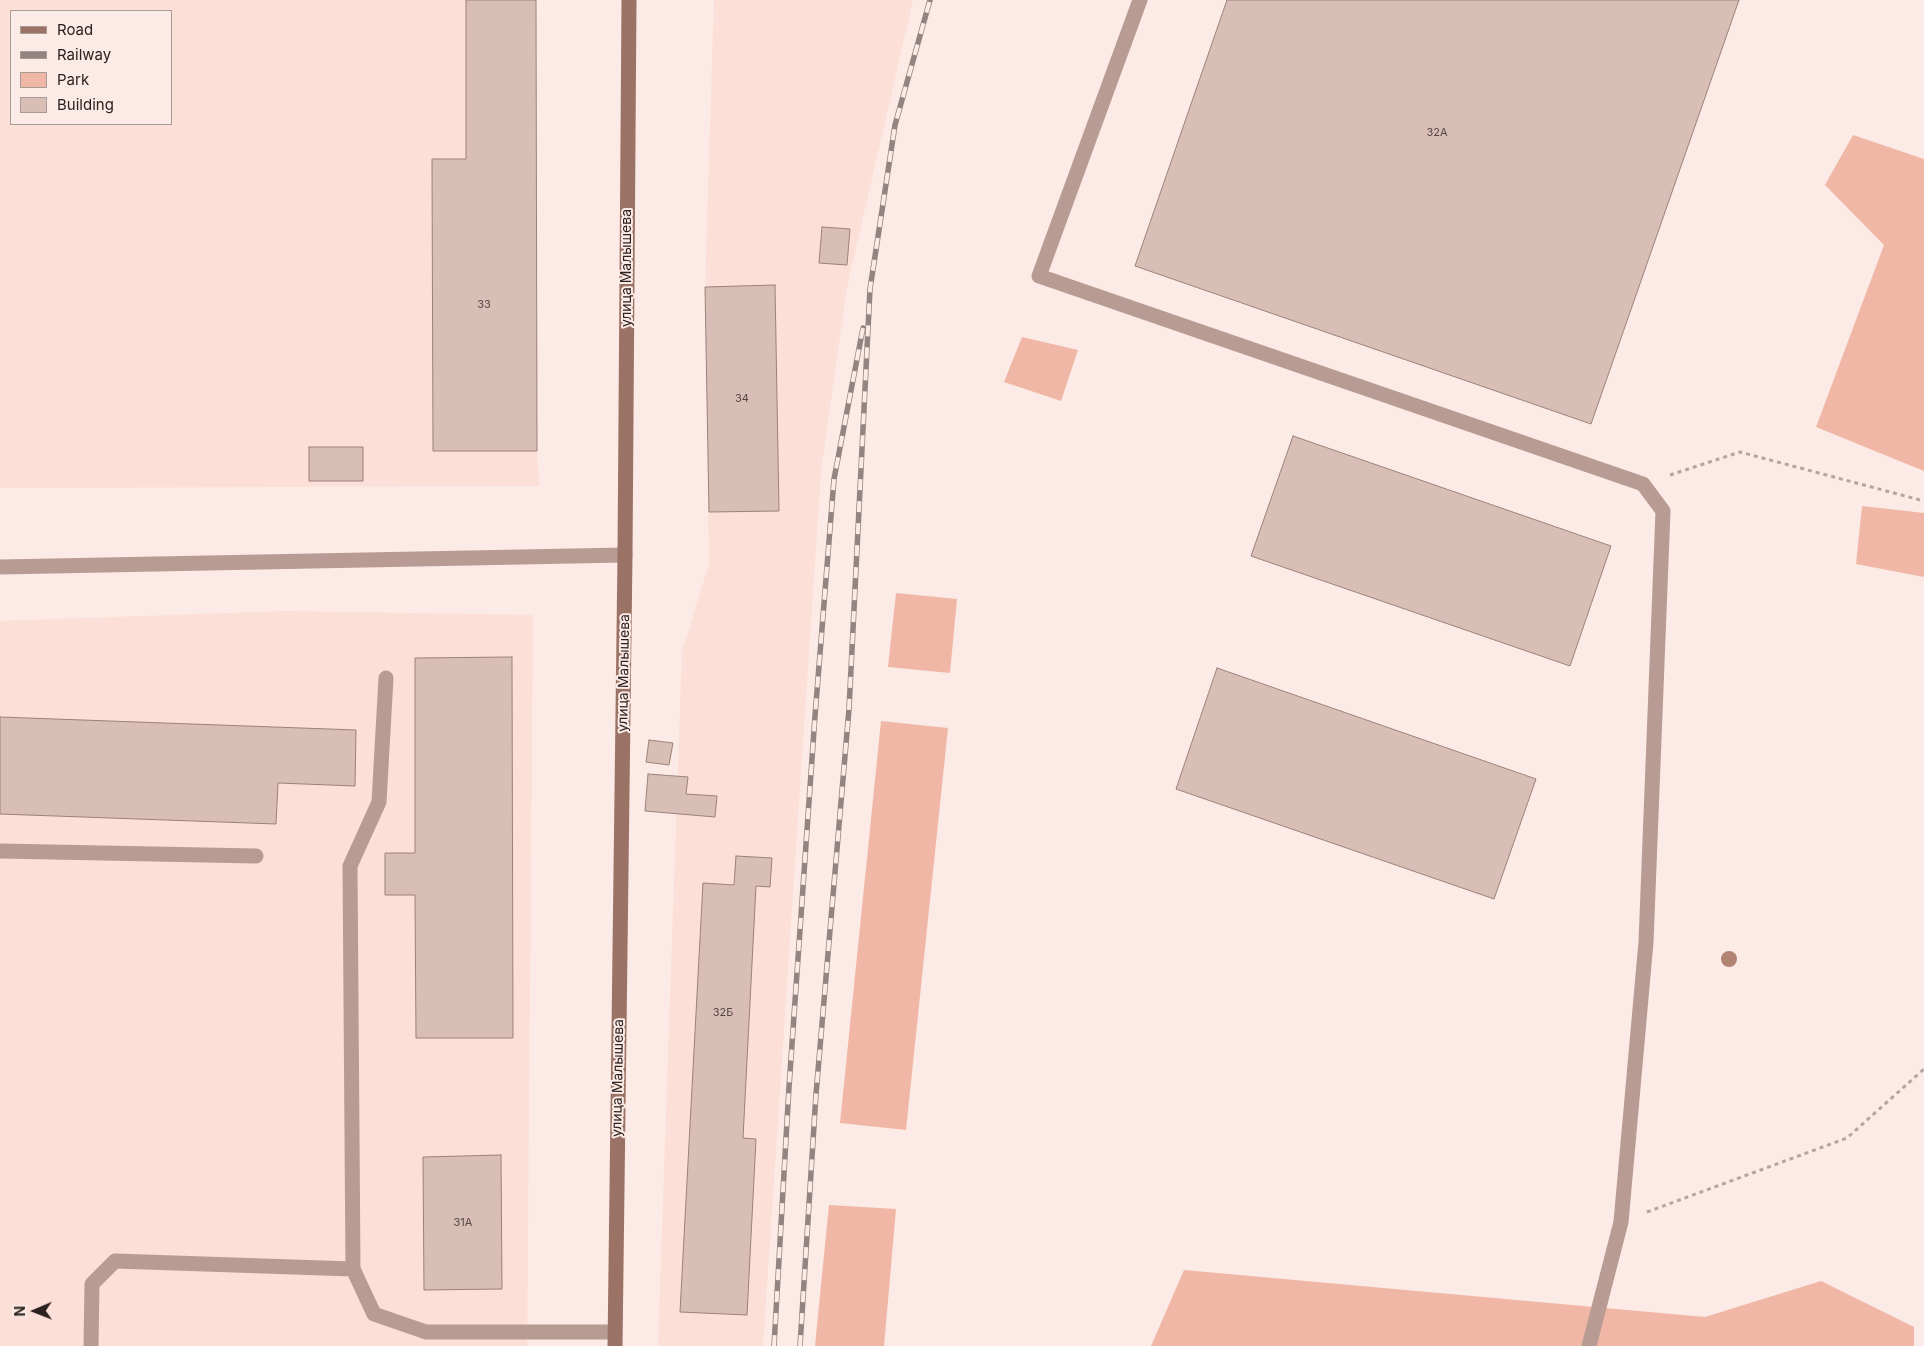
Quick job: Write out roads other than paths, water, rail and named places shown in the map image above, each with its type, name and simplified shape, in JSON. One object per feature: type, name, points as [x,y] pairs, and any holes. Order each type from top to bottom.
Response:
[{"type":"street","name":"улица Малышева","points":[[615,1339],[625,555],[629,0]]},
{"type":"street","points":[[1140,0],[1039,276],[1643,484],[1663,511],[1646,942],[1621,1222],[1589,1346]]},
{"type":"street","points":[[0,567],[625,555]]},
{"type":"street","points":[[386,678],[379,802],[350,866],[353,1269],[374,1314],[426,1332],[615,1339]]},
{"type":"street","points":[[0,850],[256,856]]},
{"type":"street","points":[[91,1346],[92,1284],[115,1261],[353,1269]]},
{"type":"railway","points":[[800,1346],[816,1094],[849,709],[870,289],[895,125],[930,0]]},
{"type":"railway","points":[[774,1346],[789,1087],[834,479],[863,328]]}]
